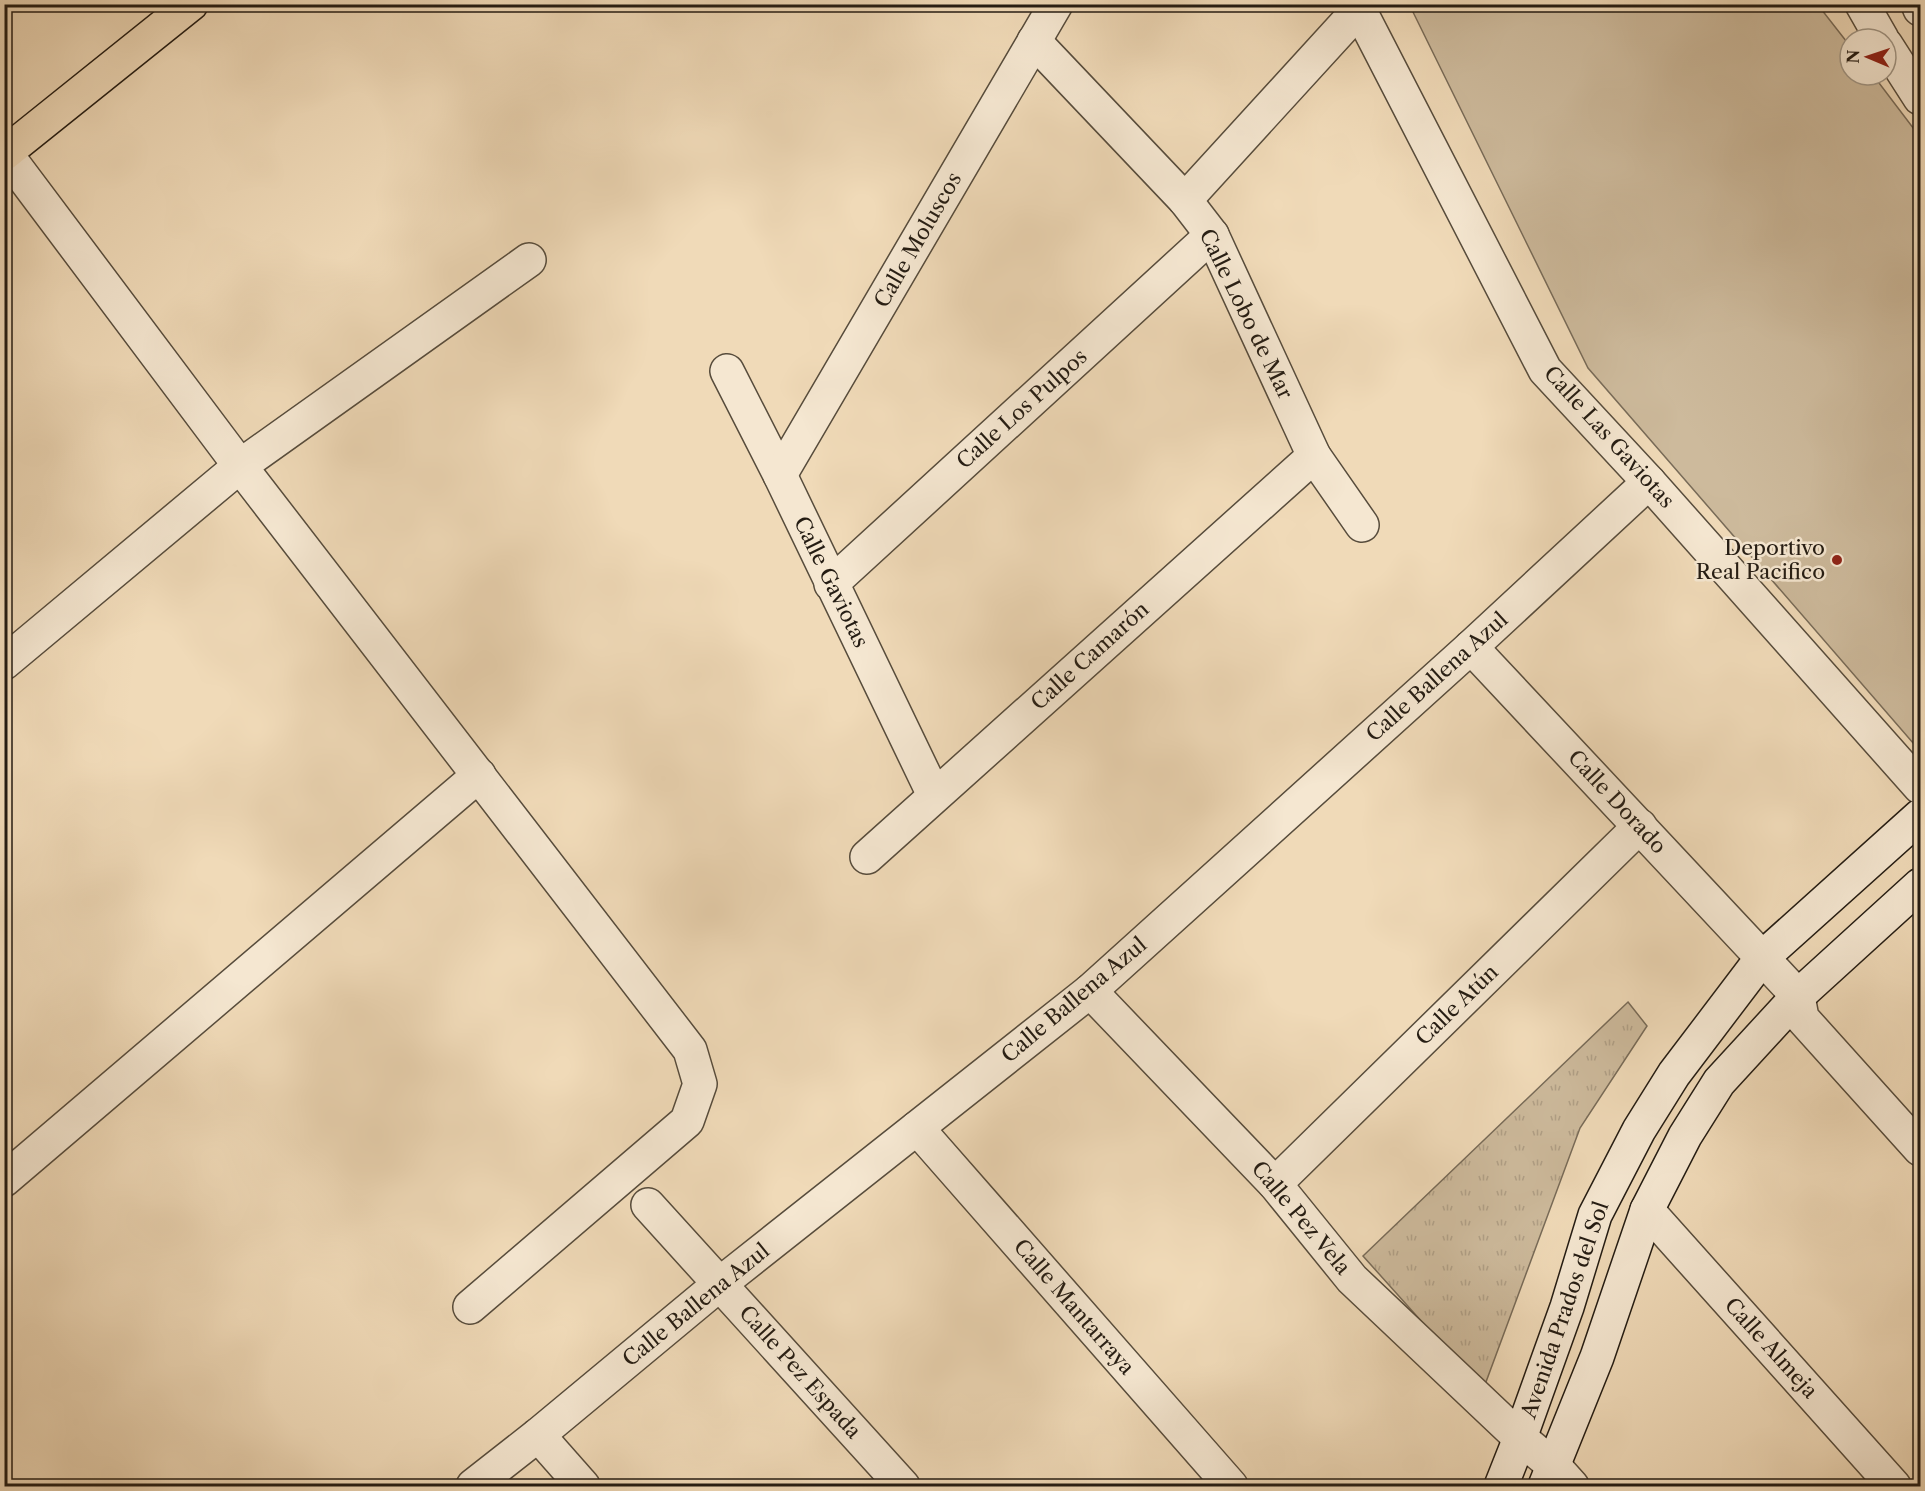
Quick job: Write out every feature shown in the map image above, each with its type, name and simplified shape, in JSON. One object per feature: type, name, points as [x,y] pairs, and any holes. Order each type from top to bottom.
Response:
[{"type":"main road","points":[[5,154],[191,4]]},
{"type":"street","name":"Calle Moluscos","points":[[780,475],[1056,4]]},
{"type":"street","points":[[1862,4],[1875,27]]},
{"type":"street","points":[[1918,4],[1920,9]]},
{"type":"street","points":[[1185,200],[1359,6]]},
{"type":"street","name":"Calle Las Gaviotas","points":[[1359,6],[1545,370],[1649,482],[1920,787]]},
{"type":"street","name":"Calle Lobo de Mar","points":[[1034,41],[1185,200],[1212,235],[1314,456],[1362,525]]},
{"type":"street","points":[[1898,64],[1920,98]]},
{"type":"street","points":[[5,154],[240,466],[690,1050],[700,1084],[687,1121],[470,1307]]},
{"type":"street","name":"Calle Los Pulpos","points":[[831,584],[1212,235]]},
{"type":"street","points":[[4,663],[240,466],[529,260]]},
{"type":"street","name":"Calle Gaviotas","points":[[727,371],[780,475],[934,795]]},
{"type":"street","name":"Calle Camarón","points":[[867,856],[1314,456]]},
{"type":"street","name":"Calle Ballena Azul","points":[[473,1486],[721,1283],[1089,991],[1471,647],[1649,482]]},
{"type":"street","name":"Calle Dorado","points":[[1471,647],[1798,996]]},
{"type":"street","points":[[4,1180],[479,775]]},
{"type":"street","name":"Avenida Prados del Sol","points":[[1501,1486],[1567,1307],[1595,1215],[1639,1130],[1674,1074],[1762,958],[1920,816]]},
{"type":"street","name":"Calle Atún","points":[[1275,1184],[1640,826]]},
{"type":"street","name":"Avenida Prados del Sol","points":[[1557,1480],[1647,1210],[1685,1136],[1719,1082],[1798,996],[1920,885]]},
{"type":"street","name":"Calle Pez Vela","points":[[1089,991],[1275,1184],[1352,1279],[1520,1438],[1557,1480]]},
{"type":"street","points":[[1798,996],[1802,1018],[1920,1149]]},
{"type":"street","name":"Calle Mantarraya","points":[[917,1128],[1231,1486]]},
{"type":"street","name":"Calle Pez Espada","points":[[648,1205],[903,1486]]},
{"type":"street","name":"Calle Almeja","points":[[1647,1210],[1894,1486]]},
{"type":"street","points":[[538,1435],[583,1486]]},
{"type":"green space","name":"Deportivo Real Pacifico","points":[[1415,4],[1818,5],[1838,31],[1838,87],[1882,87],[1920,137],[1920,751],[1588,368],[1411,8]]},
{"type":"green space","points":[[1628,1002],[1647,1026],[1580,1128],[1483,1390],[1363,1256]]},
{"type":"place","name":"Deportivo Real Pacifico","points":[[1837,560]]}]
